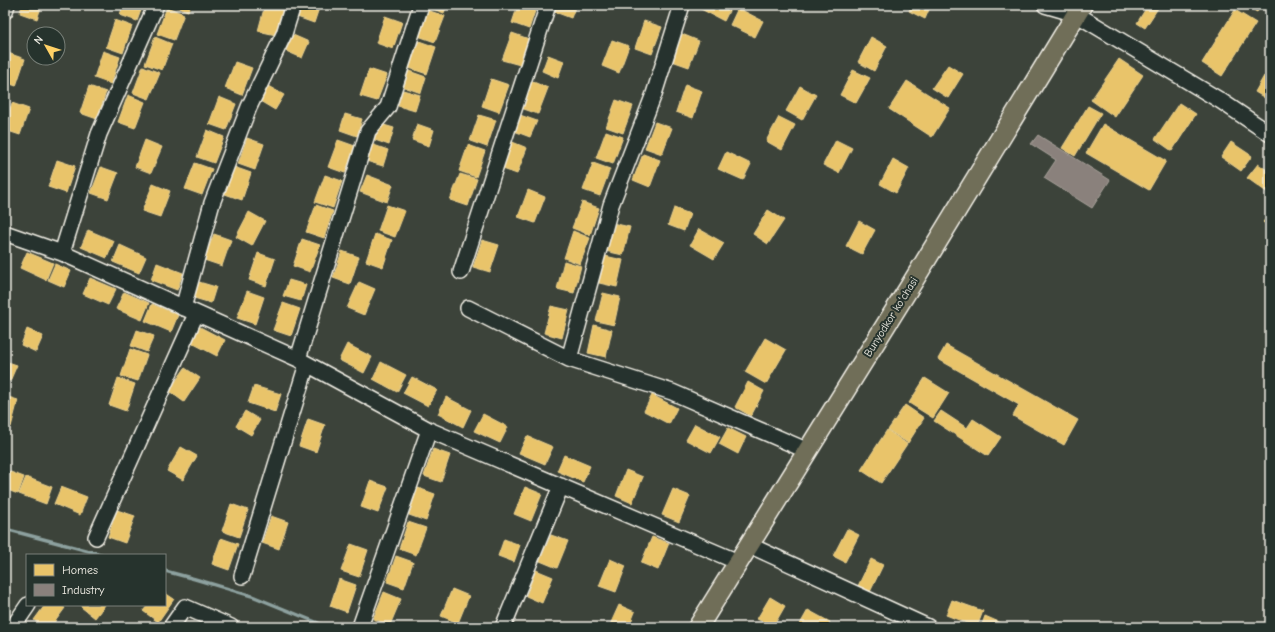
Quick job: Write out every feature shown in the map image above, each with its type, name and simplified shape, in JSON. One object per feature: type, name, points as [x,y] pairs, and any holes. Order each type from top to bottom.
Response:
[{"type":"main road","name":"Bunyodkor koʻchasi","points":[[698,627],[912,283],[1079,10]]},
{"type":"street","points":[[5,11],[7,5]]},
{"type":"street","points":[[62,253],[99,134],[156,5]]},
{"type":"street","points":[[96,537],[190,311],[212,203],[249,107],[284,34],[293,5]]},
{"type":"street","points":[[242,576],[368,131],[388,107],[421,5]]},
{"type":"street","points":[[461,272],[548,5]]},
{"type":"street","points":[[570,359],[611,205],[654,94],[682,5]]},
{"type":"street","points":[[1045,5],[1079,10],[1270,134]]},
{"type":"street","points":[[5,233],[62,253],[302,361],[429,430],[738,562]]},
{"type":"street","points":[[468,308],[570,359],[672,392],[808,451]]},
{"type":"street","points":[[361,624],[429,430]]},
{"type":"street","points":[[503,627],[561,486]]},
{"type":"street","points":[[749,545],[928,627]]},
{"type":"street","points":[[13,627],[27,606]]},
{"type":"street","points":[[171,627],[185,607],[231,627]]},
{"type":"building: Homes","points":[[22,5],[42,5],[37,19],[20,13]]},
{"type":"building: Homes","points":[[123,5],[143,5],[137,21],[120,15]]},
{"type":"building: Homes","points":[[171,5],[191,5],[188,11]]},
{"type":"building: Homes","points":[[265,5],[283,8],[276,35],[258,31]]},
{"type":"building: Homes","points":[[301,5],[320,5],[314,23],[297,17]]},
{"type":"building: Homes","points":[[427,5],[447,5],[444,13],[427,7]]},
{"type":"building: Homes","points":[[518,5],[537,5],[529,29],[512,23]]},
{"type":"building: Homes","points":[[557,5],[576,5],[571,18],[555,12]]},
{"type":"building: Homes","points":[[700,5],[732,5],[724,21],[699,8]]},
{"type":"building: Homes","points":[[912,5],[931,5],[925,19],[909,11]]},
{"type":"building: Homes","points":[[1148,5],[1160,5],[1145,28],[1137,23]]},
{"type":"building: Homes","points":[[1245,5],[1261,5],[1257,12]]},
{"type":"building: Homes","points":[[167,7],[184,14],[174,40],[157,34]]},
{"type":"building: Homes","points":[[738,8],[763,21],[755,37],[730,25]]},
{"type":"building: Homes","points":[[427,10],[445,16],[435,42],[418,36]]},
{"type":"building: Homes","points":[[1235,10],[1256,23],[1222,76],[1202,63]]},
{"type":"building: Homes","points":[[385,16],[402,22],[393,49],[376,43]]},
{"type":"building: Homes","points":[[115,20],[132,26],[123,53],[106,47]]},
{"type":"building: Homes","points":[[644,21],[662,27],[652,54],[635,48]]},
{"type":"building: Homes","points":[[512,33],[529,39],[520,65],[502,60]]},
{"type":"building: Homes","points":[[682,34],[699,41],[689,67],[672,61]]},
{"type":"building: Homes","points":[[293,35],[309,42],[302,58],[286,51]]},
{"type":"building: Homes","points":[[155,37],[172,44],[162,70],[145,64]]},
{"type":"building: Homes","points":[[871,37],[887,46],[874,71],[858,62]]},
{"type":"building: Homes","points":[[612,40],[629,46],[619,73],[602,66]]},
{"type":"building: Homes","points":[[419,41],[436,47],[427,74],[409,68]]},
{"type":"building: Homes","points":[[103,51],[120,57],[111,84],[94,78]]},
{"type":"building: Homes","points":[[8,53],[25,59],[16,86],[5,82],[5,62]]},
{"type":"building: Homes","points":[[548,55],[564,61],[558,78],[542,71]]},
{"type":"building: Homes","points":[[1119,59],[1143,75],[1115,117],[1091,100]]},
{"type":"building: Homes","points":[[235,62],[252,68],[242,95],[225,88]]},
{"type":"building: Homes","points":[[948,65],[963,74],[948,98],[932,88]]},
{"type":"building: Homes","points":[[143,66],[160,73],[149,99],[133,93]]},
{"type":"building: Homes","points":[[369,69],[387,75],[377,101],[360,96]]},
{"type":"building: Homes","points":[[853,70],[870,78],[856,103],[840,95]]},
{"type":"building: Homes","points":[[409,71],[426,77],[421,93],[404,87]]},
{"type":"building: Homes","points":[[1264,76],[1270,80],[1270,101],[1255,92]]},
{"type":"building: Homes","points":[[491,79],[509,85],[499,112],[482,106]]},
{"type":"building: Homes","points":[[531,81],[548,88],[538,114],[521,108]]},
{"type":"building: Homes","points":[[907,81],[950,108],[932,137],[889,109]]},
{"type":"building: Homes","points":[[685,85],[702,91],[693,118],[676,112]]},
{"type":"building: Homes","points":[[89,86],[106,92],[97,119],[80,113]]},
{"type":"building: Homes","points":[[268,86],[284,95],[275,110],[260,101]]},
{"type":"building: Homes","points":[[800,86],[816,95],[802,120],[786,111]]},
{"type":"building: Homes","points":[[403,90],[420,95],[415,111],[398,106]]},
{"type":"building: Homes","points":[[128,95],[145,102],[135,128],[118,122]]},
{"type":"building: Homes","points":[[219,97],[236,104],[226,130],[209,124]]},
{"type":"building: Homes","points":[[616,100],[633,106],[623,133],[606,127]]},
{"type":"building: Homes","points":[[12,103],[29,109],[20,135],[5,130],[5,123]]},
{"type":"building: Homes","points":[[1179,103],[1196,114],[1172,151],[1155,139]]},
{"type":"building: Homes","points":[[1088,106],[1101,113],[1075,156],[1062,148]]},
{"type":"building: Homes","points":[[345,114],[362,119],[357,136],[340,130]]},
{"type":"building: Homes","points":[[479,115],[496,120],[487,147],[470,141]]},
{"type":"building: Homes","points":[[520,115],[537,121],[530,137],[514,131]]},
{"type":"building: Homes","points":[[779,117],[795,125],[782,150],[766,141]]},
{"type":"building: Homes","points":[[655,122],[672,128],[662,154],[645,148]]},
{"type":"building: Homes","points":[[377,123],[394,128],[389,145],[372,139]]},
{"type":"building: Homes","points":[[417,124],[434,130],[429,146],[412,140]]},
{"type":"building: Homes","points":[[1103,124],[1166,161],[1149,190],[1086,153]]},
{"type":"building: Homes","points":[[207,130],[224,137],[214,163],[197,157]]},
{"type":"building: Homes","points":[[606,131],[623,137],[613,164],[596,158]]},
{"type":"building: Homes","points":[[247,138],[264,144],[255,170],[238,164]]},
{"type":"building: Homes","points":[[145,140],[162,147],[151,173],[135,167]]},
{"type":"building: Homes","points":[[338,140],[355,146],[345,173],[328,167]]},
{"type":"building: Homes","points":[[836,140],[852,148],[839,173],[823,165]]},
{"type":"building: Homes","points":[[510,141],[527,148],[517,174],[500,168]]},
{"type":"building: Homes","points":[[1231,142],[1252,156],[1241,171],[1221,157]]},
{"type":"building: Homes","points":[[371,144],[388,150],[383,166],[366,161]]},
{"type":"building: Homes","points":[[468,145],[485,151],[476,177],[459,171]]},
{"type":"building: Homes","points":[[726,152],[751,164],[743,180],[718,169]]},
{"type":"building: Homes","points":[[643,154],[660,160],[650,187],[633,180]]},
{"type":"building: Homes","points":[[893,159],[909,168],[896,193],[880,184]]},
{"type":"building: Homes","points":[[57,160],[75,166],[66,193],[48,187]]},
{"type":"building: Homes","points":[[195,163],[212,169],[202,195],[185,189]]},
{"type":"building: Homes","points":[[593,163],[610,169],[600,196],[583,190]]},
{"type":"building: Homes","points":[[1258,164],[1270,172],[1270,190],[1268,193],[1247,178]]},
{"type":"building: Homes","points":[[101,167],[118,173],[108,199],[91,193]]},
{"type":"building: Homes","points":[[234,167],[251,173],[242,200],[225,194]]},
{"type":"building: Homes","points":[[460,174],[477,179],[468,206],[450,200]]},
{"type":"building: Homes","points":[[325,175],[342,181],[333,208],[315,202]]},
{"type":"building: Homes","points":[[367,175],[393,185],[387,202],[360,192]]},
{"type":"building: Homes","points":[[153,184],[170,191],[160,217],[142,211]]},
{"type":"building: Homes","points":[[528,190],[545,197],[535,223],[518,217]]},
{"type":"building: Homes","points":[[582,202],[599,208],[590,235],[572,228]]},
{"type":"building: Homes","points":[[316,205],[333,211],[324,238],[306,232]]},
{"type":"building: Homes","points":[[387,205],[405,211],[395,237],[378,231]]},
{"type":"building: Homes","points":[[674,208],[690,214],[684,231],[668,225]]},
{"type":"building: Homes","points":[[768,210],[784,220],[768,244],[753,234]]},
{"type":"building: Homes","points":[[249,212],[265,221],[252,246],[236,237]]},
{"type":"building: Homes","points":[[1270,214],[1270,228],[1263,222]]},
{"type":"building: Homes","points":[[859,221],[875,230],[862,254],[846,246]]},
{"type":"building: Homes","points":[[612,223],[630,227],[623,255],[605,251]]},
{"type":"building: Homes","points":[[699,229],[724,243],[714,259],[690,245]]},
{"type":"building: Homes","points":[[88,230],[114,241],[107,258],[81,247]]},
{"type":"building: Homes","points":[[573,231],[590,238],[580,264],[564,258]]},
{"type":"building: Homes","points":[[214,234],[231,240],[222,266],[204,260]]},
{"type":"building: Homes","points":[[375,234],[392,240],[383,267],[366,261]]},
{"type":"building: Homes","points":[[302,239],[320,245],[310,272],[293,266]]},
{"type":"building: Homes","points":[[482,240],[499,245],[490,272],[473,267]]},
{"type":"building: Homes","points":[[120,245],[146,257],[139,273],[113,262]]},
{"type":"building: Homes","points":[[342,251],[359,257],[350,284],[333,278]]},
{"type":"building: Homes","points":[[27,252],[53,263],[46,280],[20,268]]},
{"type":"building: Homes","points":[[258,253],[275,259],[266,286],[249,280]]},
{"type":"building: Homes","points":[[605,256],[623,260],[617,287],[599,283]]},
{"type":"building: Homes","points":[[564,261],[581,266],[574,293],[557,289]]},
{"type":"building: Homes","points":[[157,263],[183,273],[177,290],[151,280]]},
{"type":"building: Homes","points":[[55,264],[71,271],[64,287],[48,280]]},
{"type":"building: Homes","points":[[90,278],[116,289],[108,305],[83,294]]},
{"type":"building: Homes","points":[[289,280],[306,285],[301,301],[283,296]]},
{"type":"building: Homes","points":[[199,282],[216,287],[211,303],[194,298]]},
{"type":"building: Homes","points":[[359,282],[375,289],[364,315],[347,308]]},
{"type":"building: Homes","points":[[247,291],[264,297],[255,324],[237,318]]},
{"type":"building: Homes","points":[[124,292],[149,303],[142,320],[116,309]]},
{"type":"building: Homes","points":[[603,293],[620,297],[614,325],[596,321]]},
{"type":"building: Homes","points":[[283,303],[300,309],[291,336],[273,330]]},
{"type":"building: Homes","points":[[152,304],[178,315],[171,332],[145,321]]},
{"type":"building: Homes","points":[[551,306],[569,310],[562,338],[544,333]]},
{"type":"building: Homes","points":[[594,325],[612,330],[606,357],[588,353]]},
{"type":"building: Homes","points":[[200,327],[225,340],[217,356],[192,343]]},
{"type":"building: Homes","points":[[27,329],[43,336],[36,352],[21,345]]},
{"type":"building: Homes","points":[[137,330],[154,336],[147,352],[131,346]]},
{"type":"building: Homes","points":[[765,338],[786,350],[766,384],[745,372]]},
{"type":"building: Homes","points":[[347,344],[372,357],[364,373],[339,360]]},
{"type":"building: Homes","points":[[946,345],[1078,420],[1064,445],[1013,416],[1019,405],[938,359]]},
{"type":"building: Homes","points":[[130,349],[147,355],[138,381],[121,376]]},
{"type":"building: Homes","points":[[5,361],[17,365],[10,381],[5,379]]},
{"type":"building: Homes","points":[[381,362],[406,375],[397,392],[373,379]]},
{"type":"building: Homes","points":[[185,368],[200,378],[184,402],[169,391]]},
{"type":"building: Homes","points":[[412,377],[437,390],[428,406],[403,393]]},
{"type":"building: Homes","points":[[118,378],[135,384],[126,411],[109,405]]},
{"type":"building: Homes","points":[[925,378],[949,393],[933,418],[909,403]]},
{"type":"building: Homes","points":[[748,382],[764,391],[751,416],[735,407]]},
{"type":"building: Homes","points":[[254,386],[281,394],[275,412],[248,403]]},
{"type":"building: Homes","points":[[652,395],[677,408],[669,424],[644,411]]},
{"type":"building: Homes","points":[[5,396],[18,400],[11,427],[5,425]]},
{"type":"building: Homes","points":[[446,397],[471,410],[463,427],[438,414]]},
{"type":"building: Homes","points":[[905,405],[924,418],[908,443],[888,430]]},
{"type":"building: Homes","points":[[245,411],[260,420],[251,435],[236,426]]},
{"type":"building: Homes","points":[[941,411],[967,428],[973,419],[1001,437],[988,456],[934,421]]},
{"type":"building: Homes","points":[[483,414],[508,427],[500,443],[474,431]]},
{"type":"building: Homes","points":[[308,419],[325,425],[316,452],[299,446]]},
{"type":"building: Homes","points":[[695,424],[720,437],[711,453],[686,440]]},
{"type":"building: Homes","points":[[728,428],[746,437],[738,454],[719,444]]},
{"type":"building: Homes","points":[[887,430],[907,444],[881,483],[861,470]]},
{"type":"building: Homes","points":[[527,436],[553,447],[545,464],[519,453]]},
{"type":"building: Homes","points":[[181,447],[197,456],[183,480],[167,471]]},
{"type":"building: Homes","points":[[433,449],[450,455],[441,482],[424,476]]},
{"type":"building: Homes","points":[[564,455],[590,466],[583,482],[557,471]]},
{"type":"building: Homes","points":[[5,470],[24,477],[18,494],[5,489]]},
{"type":"building: Homes","points":[[626,470],[643,477],[632,503],[616,496]]},
{"type":"building: Homes","points":[[26,477],[52,487],[46,504],[19,494]]},
{"type":"building: Homes","points":[[370,481],[388,487],[378,513],[361,507]]},
{"type":"building: Homes","points":[[61,487],[87,497],[80,515],[54,504]]},
{"type":"building: Homes","points":[[525,487],[542,494],[531,521],[514,514]]},
{"type":"building: Homes","points":[[418,488],[435,494],[426,521],[409,515]]},
{"type":"building: Homes","points":[[673,489],[690,496],[679,522],[662,515]]},
{"type":"building: Homes","points":[[231,504],[248,510],[239,537],[222,531]]},
{"type":"building: Homes","points":[[117,510],[135,516],[125,543],[108,537]]},
{"type":"building: Homes","points":[[271,516],[288,522],[279,549],[262,543]]},
{"type":"building: Homes","points":[[408,522],[426,528],[416,555],[399,549]]},
{"type":"building: Homes","points":[[847,529],[859,535],[845,562],[833,556]]},
{"type":"building: Homes","points":[[551,535],[568,541],[557,568],[540,561]]},
{"type":"building: Homes","points":[[652,537],[669,543],[658,570],[641,563]]},
{"type":"building: Homes","points":[[221,538],[238,544],[229,570],[212,564]]},
{"type":"building: Homes","points":[[504,539],[520,545],[514,562],[498,556]]},
{"type":"building: Homes","points":[[351,544],[368,550],[359,577],[341,571]]},
{"type":"building: Homes","points":[[396,556],[413,562],[404,588],[387,582]]},
{"type":"building: Homes","points":[[610,559],[626,566],[616,592],[599,586]]},
{"type":"building: Homes","points":[[871,559],[883,565],[870,592],[858,586]]},
{"type":"building: Homes","points":[[536,570],[553,577],[542,603],[526,596]]},
{"type":"building: Homes","points":[[339,579],[356,585],[347,612],[330,606]]},
{"type":"building: Homes","points":[[452,589],[469,596],[458,623],[441,616]]},
{"type":"building: Homes","points":[[384,592],[401,599],[390,625],[373,619]]},
{"type":"building: Homes","points":[[166,594],[174,599],[158,622],[143,611],[147,606],[166,606]]},
{"type":"building: Homes","points":[[770,597],[785,606],[773,627],[757,619]]},
{"type":"building: Homes","points":[[952,600],[983,611],[977,627],[946,615]]},
{"type":"building: Homes","points":[[619,605],[635,612],[629,627],[609,627]]},
{"type":"building: Homes","points":[[44,606],[62,606],[65,608],[51,627],[43,627],[34,620]]},
{"type":"building: Homes","points":[[82,606],[104,606],[95,618]]},
{"type":"building: Homes","points":[[808,610],[830,622],[827,627],[799,626]]},
{"type":"building: Homes","points":[[985,616],[1008,626],[1008,627],[981,627]]},
{"type":"building: Industry","points":[[1038,135],[1110,180],[1092,208],[1044,178],[1056,160],[1031,144]]},
{"type":"waterway","points":[[5,529],[100,554]]},
{"type":"waterway","points":[[166,571],[252,596],[328,627]]}]
